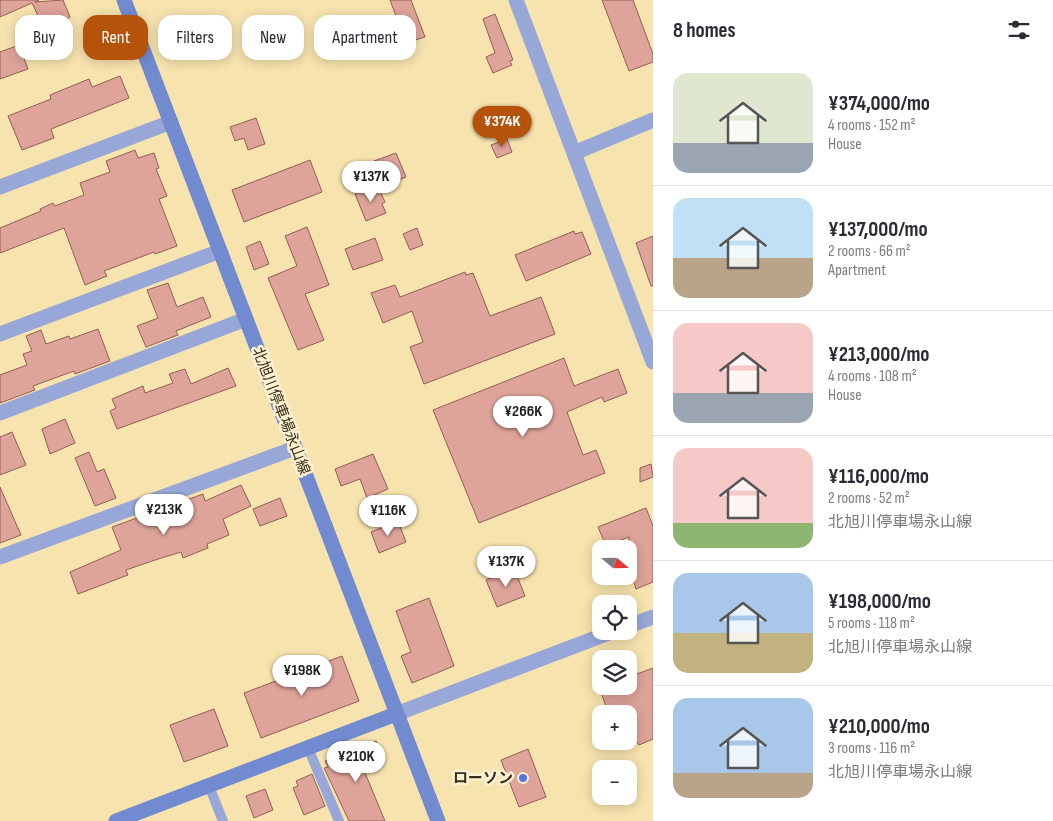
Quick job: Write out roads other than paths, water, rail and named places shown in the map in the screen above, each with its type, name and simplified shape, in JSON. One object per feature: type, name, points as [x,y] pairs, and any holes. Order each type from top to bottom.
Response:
[{"type":"main road","name":"北旭川停車場永山線","points":[[124,0],[438,821]]},
{"type":"main road","points":[[116,821],[396,714]]},
{"type":"street","points":[[516,0],[650,346],[653,362]]},
{"type":"street","points":[[574,153],[653,120]]},
{"type":"street","points":[[0,187],[171,122]]},
{"type":"street","points":[[0,334],[220,251]]},
{"type":"street","points":[[0,413],[246,319]]},
{"type":"street","points":[[0,557],[295,448]]},
{"type":"street","points":[[637,623],[653,616]]},
{"type":"street","points":[[396,714],[592,639]]},
{"type":"lane","points":[[308,748],[339,821]]},
{"type":"lane","points":[[209,786],[223,821]]},
{"type":"place","name":"ローソン","points":[[523,778]]}]
